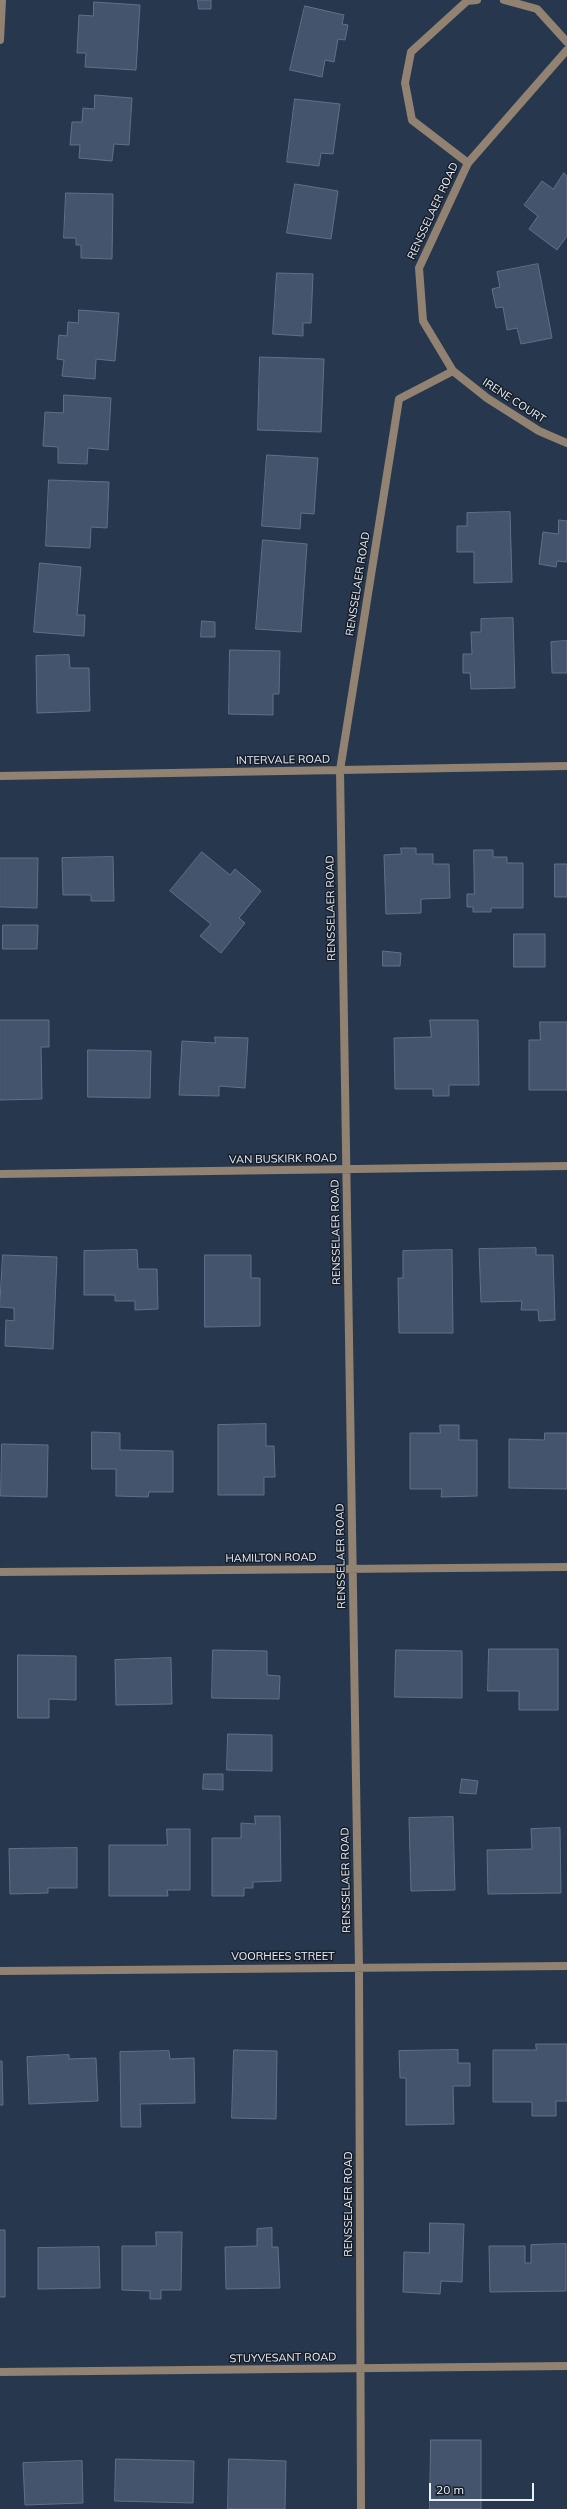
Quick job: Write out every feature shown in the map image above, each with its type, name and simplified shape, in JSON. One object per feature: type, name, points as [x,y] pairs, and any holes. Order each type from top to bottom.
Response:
[{"type":"street","points":[[0,40],[2,0]]},
{"type":"street","points":[[468,163],[412,120],[405,83],[411,52],[467,1],[477,0]]},
{"type":"street","points":[[504,0],[538,9],[567,42]]},
{"type":"street","name":"RENSSELAER ROAD","points":[[361,2509],[358,1968],[340,770],[399,399],[453,371],[423,321],[419,268],[468,163],[567,50]]},
{"type":"street","name":"IRENE COURT","points":[[453,371],[487,398],[539,431],[567,443]]},
{"type":"street","name":"INTERVALE ROAD","points":[[0,776],[567,766]]},
{"type":"street","name":"VAN BUSKIRK ROAD","points":[[0,1174],[567,1166]]},
{"type":"street","name":"HAMILTON ROAD","points":[[0,1572],[567,1567]]},
{"type":"street","name":"VOORHEES STREET","points":[[0,1971],[567,1966]]},
{"type":"street","name":"STUYVESANT ROAD","points":[[0,2372],[567,2366]]},
{"type":"building","points":[[198,0],[211,0],[211,9],[199,9]]},
{"type":"building","points":[[94,2],[140,5],[136,70],[85,67],[86,53],[77,53],[79,15],[93,16]]},
{"type":"building","points":[[305,6],[344,15],[342,24],[348,25],[345,40],[338,39],[334,62],[325,60],[322,77],[290,70]]},
{"type":"building","points":[[95,95],[132,98],[129,145],[114,144],[112,161],[79,158],[80,145],[70,145],[72,122],[82,122],[83,108],[94,109]]},
{"type":"building","points":[[295,99],[340,104],[333,154],[321,153],[319,166],[287,162]]},
{"type":"building","points":[[564,173],[567,176],[567,236],[557,250],[529,229],[538,216],[524,205],[542,181],[553,189]]},
{"type":"building","points":[[295,184],[338,191],[331,239],[287,233]]},
{"type":"building","points":[[66,193],[113,194],[112,259],[81,258],[81,245],[76,245],[76,238],[64,238]]},
{"type":"building","points":[[538,264],[552,338],[521,344],[517,328],[507,330],[503,307],[496,308],[492,289],[500,287],[497,272]]},
{"type":"building","points":[[277,273],[313,274],[311,323],[303,323],[303,336],[273,334]]},
{"type":"building","points":[[79,310],[119,313],[115,361],[96,359],[95,379],[62,376],[64,360],[57,359],[59,335],[67,336],[68,322],[78,323]]},
{"type":"building","points":[[260,357],[324,359],[321,432],[258,430]]},
{"type":"building","points":[[64,395],[111,398],[108,450],[88,448],[87,464],[58,463],[58,447],[43,446],[45,412],[63,413]]},
{"type":"building","points":[[267,455],[318,458],[314,514],[301,513],[300,529],[262,526]]},
{"type":"building","points":[[49,480],[109,482],[107,528],[91,527],[90,548],[46,546]]},
{"type":"building","points":[[510,512],[512,582],[474,583],[474,552],[457,552],[457,526],[467,526],[467,513]]},
{"type":"building","points":[[559,520],[567,521],[567,562],[557,561],[556,567],[539,564],[543,532],[558,534]]},
{"type":"building","points":[[263,540],[307,544],[301,632],[256,629]]},
{"type":"building","points":[[40,563],[81,567],[77,615],[85,615],[84,636],[34,632]]},
{"type":"building","points":[[513,618],[515,688],[471,689],[470,673],[463,673],[463,654],[472,654],[471,632],[481,632],[481,619]]},
{"type":"building","points":[[202,621],[215,622],[215,637],[201,637]]},
{"type":"building","points":[[567,641],[567,673],[552,673],[551,642]]},
{"type":"building","points":[[230,650],[280,651],[279,694],[273,694],[273,715],[229,714]]},
{"type":"building","points":[[69,655],[70,668],[89,668],[90,711],[37,713],[36,656]]},
{"type":"building","points":[[401,848],[416,848],[416,854],[433,854],[433,864],[449,864],[450,898],[421,899],[421,913],[386,914],[384,855],[401,854]]},
{"type":"building","points":[[474,850],[493,850],[493,857],[507,857],[507,863],[523,863],[523,908],[491,908],[491,912],[473,912],[473,907],[467,907],[467,894],[474,894]]},
{"type":"building","points":[[202,852],[230,875],[235,869],[261,891],[239,918],[245,923],[221,953],[200,936],[211,924],[170,891]]},
{"type":"building","points":[[113,857],[114,901],[91,901],[91,895],[63,895],[62,858]]},
{"type":"building","points":[[0,858],[38,858],[37,908],[0,907]]},
{"type":"building","points":[[555,864],[567,864],[567,897],[555,897]]},
{"type":"building","points":[[3,925],[38,925],[37,949],[3,949]]},
{"type":"building","points":[[514,934],[545,934],[545,967],[514,967]]},
{"type":"building","points":[[383,951],[401,953],[400,966],[383,966]]},
{"type":"building","points":[[0,1020],[49,1020],[49,1047],[41,1047],[42,1099],[0,1100]]},
{"type":"building","points":[[430,1020],[478,1020],[479,1085],[449,1085],[449,1096],[433,1096],[433,1089],[395,1089],[394,1038],[431,1037]]},
{"type":"building","points":[[540,1022],[567,1022],[567,1090],[529,1090],[529,1040],[540,1040]]},
{"type":"building","points":[[215,1037],[248,1038],[245,1088],[219,1086],[219,1096],[179,1095],[182,1041],[215,1043]]},
{"type":"building","points":[[88,1050],[151,1051],[150,1098],[88,1097]]},
{"type":"building","points":[[536,1248],[536,1255],[553,1255],[555,1320],[539,1321],[538,1310],[521,1310],[522,1301],[481,1302],[479,1249]]},
{"type":"building","points":[[137,1250],[138,1269],[157,1269],[158,1309],[135,1310],[135,1301],[115,1301],[115,1295],[84,1295],[84,1251]]},
{"type":"building","points":[[452,1250],[453,1333],[399,1333],[398,1278],[403,1278],[403,1251]]},
{"type":"building","points":[[3,1255],[57,1257],[53,1349],[5,1346],[6,1320],[14,1321],[14,1308],[0,1307]]},
{"type":"building","points":[[205,1255],[251,1255],[251,1278],[260,1278],[260,1326],[205,1327]]},
{"type":"building","points":[[266,1424],[266,1446],[274,1446],[275,1477],[264,1477],[264,1495],[218,1495],[218,1425]]},
{"type":"building","points":[[440,1425],[459,1425],[459,1440],[477,1440],[477,1496],[441,1497],[442,1489],[410,1489],[410,1433],[440,1433]]},
{"type":"building","points":[[92,1432],[120,1433],[120,1450],[173,1451],[173,1492],[149,1492],[148,1497],[116,1496],[116,1469],[92,1469]]},
{"type":"building","points":[[545,1433],[567,1433],[567,1489],[509,1488],[509,1439],[544,1440]]},
{"type":"building","points":[[2,1444],[48,1445],[47,1497],[1,1496]]},
{"type":"building","points":[[489,1649],[558,1649],[558,1710],[519,1710],[519,1691],[488,1691]]},
{"type":"building","points":[[213,1650],[267,1651],[267,1675],[280,1676],[279,1699],[212,1698]]},
{"type":"building","points":[[396,1650],[462,1651],[462,1698],[395,1697]]},
{"type":"building","points":[[18,1655],[76,1656],[76,1700],[49,1699],[49,1718],[18,1718]]},
{"type":"building","points":[[171,1658],[172,1704],[116,1705],[115,1660]]},
{"type":"building","points":[[228,1734],[272,1735],[272,1771],[227,1770]]},
{"type":"building","points":[[204,1774],[223,1774],[223,1790],[203,1789]]},
{"type":"building","points":[[462,1779],[478,1781],[476,1794],[460,1793]]},
{"type":"building","points":[[255,1816],[280,1816],[281,1881],[253,1882],[253,1888],[244,1888],[244,1896],[212,1896],[212,1838],[241,1838],[241,1823],[255,1824]]},
{"type":"building","points":[[453,1817],[455,1890],[411,1891],[409,1818]]},
{"type":"building","points":[[560,1828],[561,1893],[488,1894],[487,1850],[532,1849],[531,1829]]},
{"type":"building","points":[[167,1829],[190,1829],[190,1890],[167,1890],[168,1896],[109,1896],[109,1845],[167,1845]]},
{"type":"building","points":[[77,1848],[77,1888],[48,1888],[48,1893],[10,1894],[9,1849]]},
{"type":"building","points":[[536,2044],[567,2044],[567,2101],[556,2101],[556,2116],[532,2116],[532,2102],[493,2102],[493,2050],[536,2050]]},
{"type":"building","points":[[234,2050],[277,2051],[276,2119],[232,2118]]},
{"type":"building","points":[[458,2050],[458,2063],[470,2063],[470,2086],[453,2086],[454,2124],[406,2125],[406,2078],[400,2078],[399,2051]]},
{"type":"building","points":[[169,2051],[170,2059],[194,2058],[195,2103],[140,2104],[141,2127],[121,2127],[120,2052]]},
{"type":"building","points":[[69,2055],[69,2059],[96,2058],[98,2101],[29,2104],[27,2057]]},
{"type":"building","points":[[0,2061],[2,2061],[3,2105],[0,2105]]},
{"type":"building","points":[[430,2223],[464,2224],[462,2282],[441,2281],[440,2294],[403,2292],[404,2252],[429,2253]]},
{"type":"building","points":[[272,2228],[272,2247],[278,2247],[280,2288],[226,2289],[225,2247],[257,2246],[257,2229]]},
{"type":"building","points":[[0,2230],[5,2230],[5,2297],[0,2297]]},
{"type":"building","points":[[156,2232],[182,2232],[181,2290],[161,2290],[161,2299],[150,2299],[150,2291],[122,2290],[122,2246],[156,2246]]},
{"type":"building","points":[[566,2244],[566,2291],[490,2292],[489,2246],[525,2246],[525,2263],[531,2263],[531,2245]]},
{"type":"building","points":[[99,2247],[100,2288],[38,2289],[38,2248]]},
{"type":"building","points":[[431,2440],[481,2440],[481,2509],[430,2509]]},
{"type":"building","points":[[116,2459],[194,2461],[193,2503],[115,2501]]},
{"type":"building","points":[[229,2459],[286,2461],[285,2509],[228,2509]]},
{"type":"building","points":[[82,2461],[83,2503],[25,2505],[23,2463]]}]
